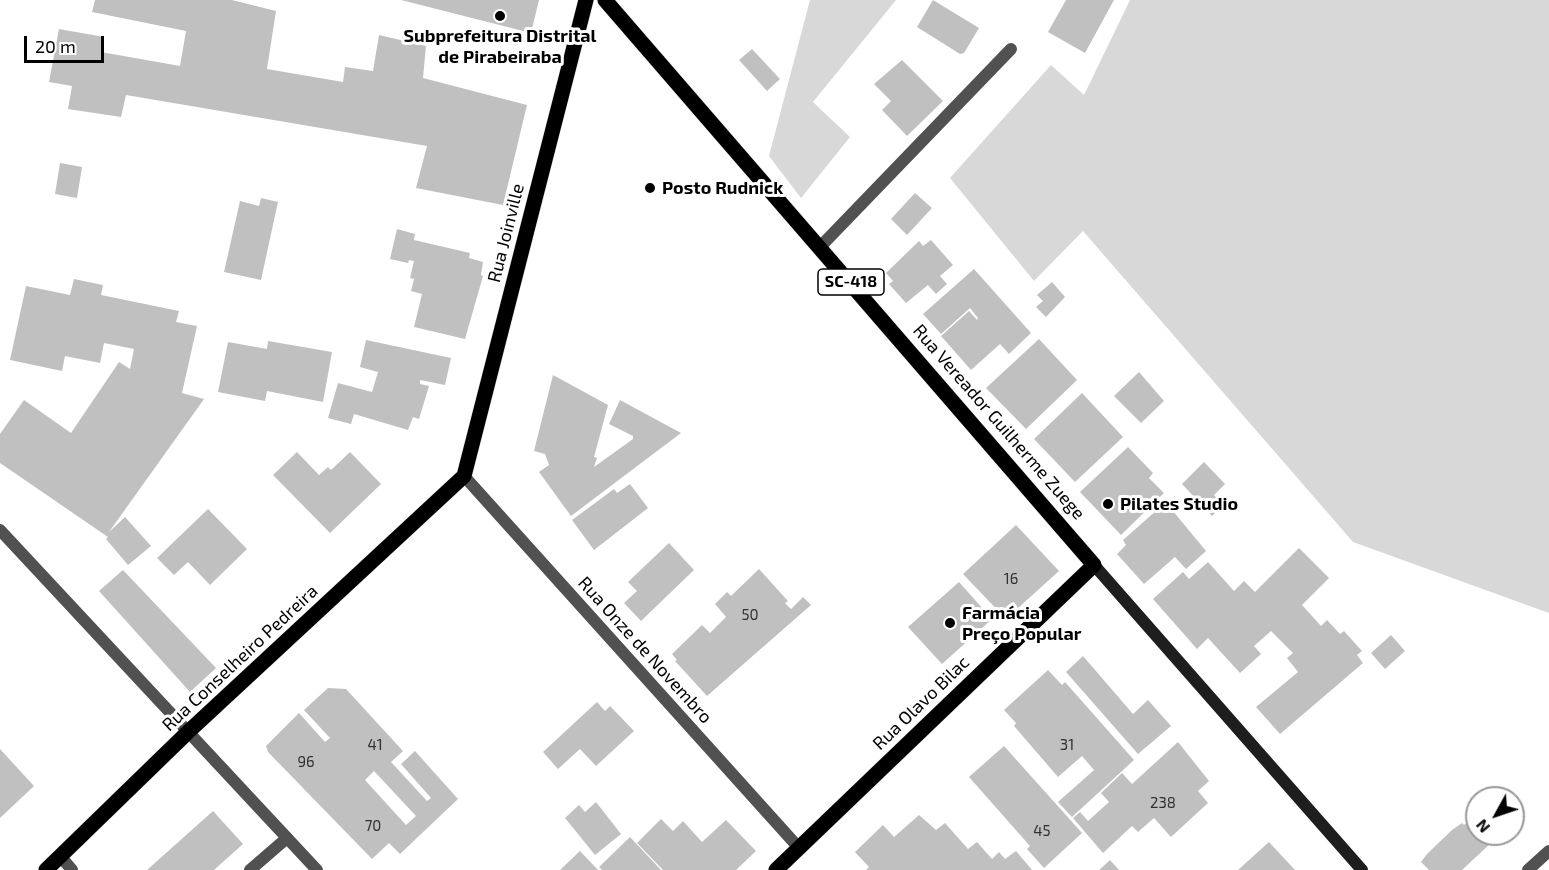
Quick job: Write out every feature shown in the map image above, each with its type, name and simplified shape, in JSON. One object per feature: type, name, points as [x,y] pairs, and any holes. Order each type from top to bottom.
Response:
[{"type":"main road","name":"Rua Joinville","points":[[464,476],[586,0]]},
{"type":"main road","name":"Rua Vereador Guilherme Zuege","points":[[605,0],[1094,565],[1362,870]]},
{"type":"main road","name":"Rua Conselheiro Pedreira","points":[[46,870],[188,732],[464,476]]},
{"type":"main road","name":"Rua Olavo Bilac","points":[[776,870],[1094,565]]},
{"type":"street","points":[[820,247],[1011,49]]},
{"type":"street","name":"Rua Onze de Novembro","points":[[464,476],[799,848]]},
{"type":"street","points":[[0,530],[317,870]]},
{"type":"street","points":[[250,870],[287,838]]},
{"type":"street","points":[[1528,870],[1549,851]]},
{"type":"street","points":[[61,857],[72,870]]},
{"type":"shaded area","points":[[810,0],[896,0],[813,102],[850,137],[801,198],[769,156]]},
{"type":"shaded area","points":[[1130,0],[1549,0],[1549,613],[1353,542],[1083,231],[1034,281],[950,178],[1051,65],[1084,95]]},
{"type":"building","points":[[95,0],[232,0],[276,11],[267,69],[343,82],[345,67],[373,71],[379,35],[426,46],[423,78],[527,105],[503,205],[416,188],[427,146],[126,95],[121,117],[68,109],[72,86],[49,82],[59,29],[104,37],[101,52],[180,66],[186,31],[92,12]]},
{"type":"building","name":"Subprefeitura Distrital de Pirabeiraba","points":[[401,0],[539,0],[531,33]]},
{"type":"building","points":[[933,0],[979,28],[964,53],[960,54],[917,27]]},
{"type":"building","points":[[1066,0],[1114,0],[1085,53],[1048,32]]},
{"type":"building","points":[[752,49],[780,79],[767,91],[739,60]]},
{"type":"building","points":[[902,60],[943,101],[907,136],[882,110],[891,101],[874,84]]},
{"type":"building","points":[[60,163],[82,167],[77,198],[55,194]]},
{"type":"building","points":[[915,193],[932,208],[907,235],[891,219]]},
{"type":"building","points":[[261,198],[278,202],[261,280],[224,272],[240,201],[259,206]]},
{"type":"building","points":[[397,229],[415,234],[414,240],[470,253],[469,258],[483,262],[481,275],[483,276],[465,339],[414,327],[422,294],[411,291],[414,279],[410,278],[414,261],[409,260],[408,263],[390,259]]},
{"type":"building","points":[[931,240],[953,265],[940,276],[947,284],[936,294],[928,285],[906,303],[889,284],[893,281],[886,273],[919,241],[923,246]]},
{"type":"building","points":[[974,269],[1031,333],[1009,354],[1000,344],[971,370],[941,336],[969,311],[977,320],[978,318],[970,308],[941,334],[923,314]]},
{"type":"building","points":[[74,279],[103,285],[101,295],[179,311],[176,322],[197,326],[182,393],[204,399],[109,532],[125,517],[151,546],[128,565],[106,539],[108,537],[0,463],[0,434],[24,400],[71,433],[119,362],[130,369],[134,349],[104,343],[100,363],[65,356],[62,371],[10,360],[26,286],[70,295]]},
{"type":"building","points":[[1052,282],[1065,297],[1046,317],[1036,307],[1043,301],[1037,295]]},
{"type":"building","points":[[1039,339],[1077,380],[1026,429],[986,388]]},
{"type":"building","points":[[366,340],[451,358],[445,385],[420,380],[420,384],[429,386],[419,419],[413,417],[408,430],[354,414],[351,424],[328,418],[338,383],[372,392],[378,372],[360,367]]},
{"type":"building","points":[[268,341],[332,352],[323,402],[267,391],[265,401],[218,392],[228,342],[267,349]]},
{"type":"building","points":[[1139,372],[1164,401],[1141,423],[1114,396]]},
{"type":"building","points":[[553,375],[608,405],[594,457],[597,458],[594,467],[633,439],[633,436],[609,424],[620,400],[681,433],[571,516],[539,472],[549,465],[545,454],[534,451]]},
{"type":"building","points":[[1082,393],[1123,437],[1075,482],[1034,439]]},
{"type":"building","points":[[1128,447],[1153,473],[1149,478],[1164,493],[1121,535],[1080,492]]},
{"type":"building","points":[[297,452],[319,475],[328,467],[331,470],[350,452],[381,484],[330,533],[273,475]]},
{"type":"building","points":[[1204,462],[1225,484],[1214,495],[1223,505],[1212,516],[1182,484]]},
{"type":"building","points":[[630,484],[648,508],[594,550],[572,520],[614,489],[617,493]]},
{"type":"building","points":[[1168,505],[1206,551],[1186,569],[1175,557],[1144,584],[1117,554],[1126,545],[1123,540],[1157,510],[1160,513]]},
{"type":"building","points":[[208,509],[247,549],[210,585],[188,562],[174,575],[157,558]]},
{"type":"building","points":[[1016,525],[1059,571],[1006,619],[963,574]]},
{"type":"building","points":[[669,543],[694,570],[641,621],[624,603],[637,591],[628,582]]},
{"type":"building","points":[[1299,548],[1329,578],[1302,605],[1321,626],[1327,620],[1340,634],[1344,631],[1362,651],[1357,655],[1363,663],[1280,734],[1256,707],[1298,672],[1287,658],[1293,653],[1271,631],[1254,646],[1261,654],[1240,673],[1208,638],[1197,649],[1153,599],[1183,572],[1189,579],[1208,562],[1234,591],[1244,581],[1255,592]]},
{"type":"building","points":[[759,569],[788,601],[785,603],[791,609],[803,597],[811,605],[707,696],[675,661],[677,660],[672,654],[702,625],[710,633],[726,617],[715,604],[727,592],[731,596]]},
{"type":"building","points":[[123,570],[216,668],[190,692],[99,591]]},
{"type":"building","name":"Farmácia Preço Popular","points":[[959,582],[992,619],[942,664],[908,627]]},
{"type":"building","points":[[1391,635],[1405,651],[1385,669],[1371,653]]},
{"type":"building","points":[[1083,656],[1133,714],[1148,700],[1171,726],[1138,754],[1066,672]]},
{"type":"building","points":[[1048,670],[1062,685],[1065,682],[1134,760],[1072,817],[1058,802],[1094,770],[1082,756],[1058,777],[1014,726],[1016,723],[1004,710]]},
{"type":"building","points":[[328,688],[346,689],[403,751],[391,762],[427,801],[431,798],[401,764],[415,751],[458,799],[400,854],[389,843],[372,859],[268,752],[266,746],[299,713],[325,742],[330,738],[304,710]],"holes":[[[374,771],[416,816],[406,825],[365,780]]]},
{"type":"building","points":[[597,702],[605,711],[610,706],[634,731],[596,766],[580,749],[558,769],[543,752]]},
{"type":"building","points":[[1178,742],[1209,781],[1198,791],[1208,803],[1171,837],[1154,818],[1138,832],[1132,826],[1103,853],[1073,818],[1080,812],[1088,821],[1109,802],[1101,793],[1122,773],[1132,784]]},
{"type":"building","points":[[1004,746],[1082,833],[1044,868],[1027,849],[1030,846],[969,777]]},
{"type":"building","points":[[0,749],[34,786],[0,818]]},
{"type":"building","points":[[596,802],[621,834],[595,855],[565,818],[579,805],[585,812]]},
{"type":"building","points":[[213,811],[243,844],[214,870],[147,870]]},
{"type":"building","points":[[919,815],[936,830],[945,823],[968,849],[977,842],[992,859],[999,852],[1005,859],[1016,851],[1032,870],[866,870],[869,867],[855,852],[883,825],[894,837]]},
{"type":"building","points":[[661,819],[673,831],[683,821],[702,842],[726,820],[756,851],[736,870],[663,870],[637,843]]},
{"type":"building","points":[[1462,823],[1465,846],[1488,846],[1462,870],[1429,870],[1421,862],[1427,854],[1452,830]]},
{"type":"building","points":[[630,837],[661,870],[602,870],[599,867]]},
{"type":"building","points":[[1269,842],[1295,870],[1238,870]]},
{"type":"building","points":[[580,851],[598,870],[560,870]]},
{"type":"building","points":[[1110,860],[1119,870],[1099,870]]},
{"type":"place","name":"Subprefeitura Distrital de Pirabeiraba","points":[[500,16]]},
{"type":"place","name":"Posto Rudnick","points":[[650,188]]},
{"type":"place","name":"Pilates Studio","points":[[1108,504]]},
{"type":"place","name":"Farmácia Preço Popular","points":[[950,623]]}]
